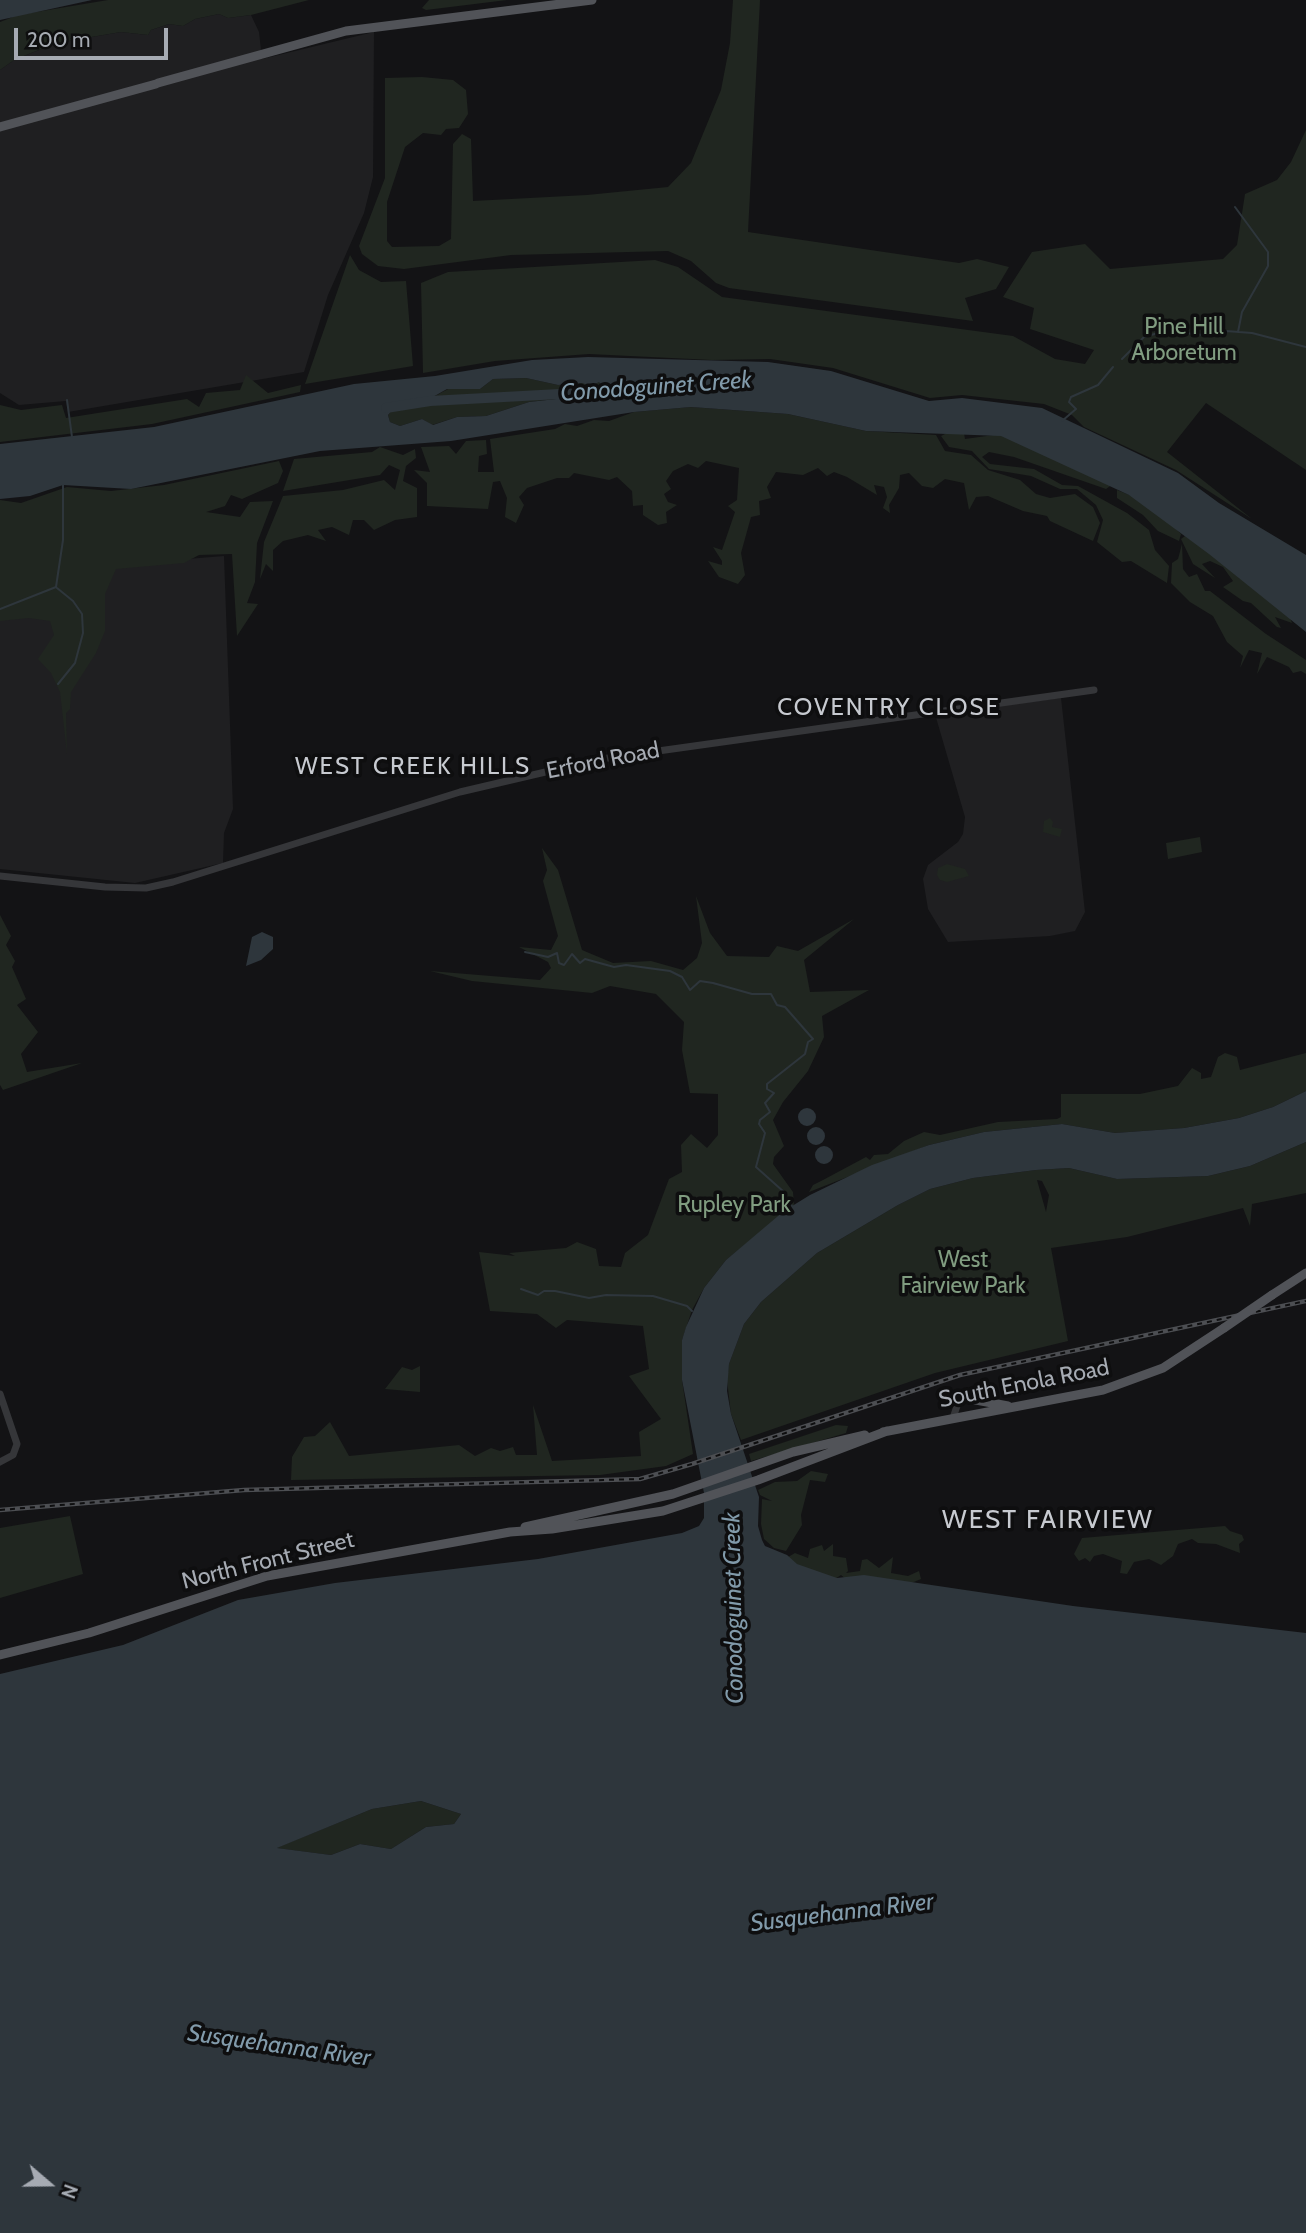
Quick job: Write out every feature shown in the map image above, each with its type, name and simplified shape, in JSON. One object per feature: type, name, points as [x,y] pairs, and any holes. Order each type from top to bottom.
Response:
[{"type":"main road","points":[[0,127],[318,37],[378,25],[592,0]]},
{"type":"main road","name":"South Enola Road","points":[[753,1466],[820,1445],[1086,1394],[1134,1380],[1177,1360],[1306,1273]]},
{"type":"main road","points":[[960,1397],[1013,1408]]},
{"type":"main road","name":"South Enola Road","points":[[758,1480],[887,1431]]},
{"type":"main road","name":"North Front Street","points":[[0,1655],[89,1633],[250,1580],[510,1532],[550,1520],[660,1498],[753,1466]]},
{"type":"main road","name":"North Front Street","points":[[510,1532],[552,1530],[636,1517],[701,1500],[758,1480]]},
{"type":"street","name":"Erford Road","points":[[0,876],[105,887],[146,888],[173,882],[460,792],[601,759],[1094,690]]},
{"type":"street","points":[[0,1394],[17,1444],[13,1455],[0,1462]]},
{"type":"street","points":[[953,1418],[960,1397]]},
{"type":"shaded area","points":[[219,14],[228,18],[251,15],[259,32],[262,59],[374,32],[373,177],[364,213],[328,295],[304,372],[68,412],[66,401],[19,405],[0,393],[0,70],[14,60],[56,43],[121,32],[148,35],[151,30],[169,24],[183,26],[195,19]]},
{"type":"shaded area","points":[[224,556],[233,809],[224,833],[223,863],[135,883],[0,869],[0,620],[113,565]]},
{"type":"shaded area","points":[[1061,698],[1085,912],[1075,931],[1050,936],[948,942],[928,909],[923,879],[928,865],[958,842],[963,834],[965,817],[935,714]]},
{"type":"green space","points":[[108,0],[309,0],[251,15],[228,18],[219,14],[195,19],[183,26],[169,24],[151,30],[148,35],[121,32],[56,43],[14,60],[0,70],[0,22],[18,15]]},
{"type":"green space","points":[[429,0],[507,0],[426,10],[422,8]]},
{"type":"green space","points":[[733,0],[760,0],[748,232],[959,263],[977,259],[1009,267],[996,289],[965,298],[973,321],[729,288],[716,283],[691,261],[668,251],[511,255],[404,269],[378,266],[362,254],[359,246],[385,178],[385,78],[453,80],[466,90],[468,114],[459,128],[446,129],[441,135],[423,133],[405,147],[387,202],[387,241],[392,247],[439,246],[451,239],[453,144],[462,134],[471,139],[473,201],[587,195],[668,187],[691,163],[721,90],[730,43]]},
{"type":"green space","name":"Pine Hill Arboretum","points":[[1306,130],[1306,470],[1206,403],[1167,452],[1252,519],[1176,470],[1084,427],[1072,415],[1044,404],[962,395],[930,398],[833,368],[770,359],[712,360],[589,354],[495,361],[423,373],[421,283],[448,272],[655,260],[678,267],[722,297],[1013,336],[1055,359],[1085,364],[1094,350],[1030,329],[1034,308],[1003,297],[1032,252],[1085,244],[1110,269],[1223,259],[1237,245],[1245,194],[1277,180],[1291,162]]},
{"type":"green space","points":[[350,255],[359,270],[381,282],[406,281],[413,366],[305,384]]},
{"type":"green space","points":[[246,375],[268,393],[301,385],[300,392],[152,424],[0,442],[0,405],[21,410],[62,405],[66,418],[187,399],[199,407],[206,393],[240,390]]},
{"type":"green space","points":[[526,378],[558,385],[599,382],[603,388],[601,394],[529,402],[486,416],[457,417],[432,425],[422,419],[400,426],[390,422],[388,415],[398,404],[424,402],[448,389],[480,389],[493,379]]},
{"type":"green space","points":[[691,407],[788,414],[866,431],[936,435],[945,451],[971,455],[988,470],[1020,480],[1036,494],[1050,498],[1075,494],[1093,507],[1100,523],[1093,541],[1050,521],[1047,516],[1023,511],[988,496],[976,497],[969,510],[964,483],[945,479],[933,488],[922,486],[909,473],[900,475],[899,488],[889,505],[890,513],[883,508],[887,497],[884,487],[874,485],[877,495],[847,477],[834,472],[827,476],[818,468],[803,475],[776,472],[767,487],[771,498],[759,501],[760,515],[751,517],[741,553],[745,575],[738,584],[719,577],[708,561],[722,565],[713,547],[722,550],[735,512],[728,506],[737,500],[739,468],[706,461],[698,468],[688,464],[673,471],[666,481],[671,489],[664,494],[668,502],[677,505],[666,512],[667,523],[658,525],[643,515],[643,505],[633,506],[632,491],[617,477],[609,480],[574,473],[569,478],[557,478],[527,488],[519,497],[524,505],[516,523],[505,517],[507,498],[500,481],[493,482],[488,509],[427,506],[427,483],[414,470],[430,472],[421,447],[449,446],[456,454],[466,441],[486,440],[487,454],[479,456],[478,472],[494,472],[490,439],[555,429],[565,424],[577,426],[594,420],[609,421],[634,412]]},
{"type":"green space","points":[[947,433],[964,433],[965,439],[1001,434],[1113,484],[1106,489],[1014,457],[989,452],[982,457],[990,464],[1034,469],[1062,485],[1078,486],[1127,513],[1149,530],[1155,550],[1169,566],[1167,583],[1131,561],[1122,562],[1097,542],[1103,520],[1096,505],[1077,489],[1060,489],[1031,476],[989,469],[972,451],[949,447],[941,436]]},
{"type":"green space","points":[[380,447],[403,455],[415,449],[416,458],[406,466],[403,481],[417,488],[417,517],[395,520],[374,530],[364,520],[353,520],[349,535],[332,527],[318,530],[326,541],[308,535],[283,541],[273,550],[273,571],[266,564],[260,579],[264,542],[283,496],[343,490],[384,480],[395,490],[400,470],[389,465],[380,475],[283,491],[294,459],[372,452]]},
{"type":"green space","points":[[279,461],[283,471],[278,483],[242,499],[231,495],[225,506],[206,512],[240,517],[250,502],[273,501],[257,543],[255,582],[247,603],[258,604],[237,636],[232,554],[199,555],[184,563],[116,569],[105,594],[105,631],[96,653],[71,692],[70,709],[66,713],[67,754],[60,692],[51,673],[38,659],[54,635],[50,621],[29,618],[0,621],[0,500],[21,503],[67,487],[111,491],[164,485]]},
{"type":"green space","points":[[1117,490],[1132,496],[1169,522],[1181,534],[1179,541],[1158,531],[1143,515],[1117,498]]},
{"type":"green space","points":[[1185,536],[1237,570],[1239,578],[1263,589],[1288,613],[1292,623],[1275,617],[1281,628],[1277,627],[1251,603],[1243,601],[1223,587],[1233,581],[1223,567],[1210,561],[1202,564],[1215,578],[1193,564],[1181,539]]},
{"type":"green space","points":[[1182,544],[1183,569],[1189,577],[1197,574],[1205,591],[1210,591],[1266,634],[1306,660],[1306,674],[1301,671],[1293,673],[1289,667],[1267,657],[1257,674],[1262,653],[1249,650],[1240,668],[1243,656],[1227,642],[1213,616],[1190,602],[1171,583],[1172,563],[1178,559]]},
{"type":"green space","points":[[1050,818],[1052,827],[1062,829],[1060,837],[1043,832],[1044,821]]},
{"type":"green space","points":[[1200,837],[1202,852],[1168,859],[1166,843]]},
{"type":"green space","name":"Rupley Park","points":[[542,848],[558,870],[582,950],[613,963],[651,961],[683,970],[697,958],[702,943],[696,896],[710,933],[727,956],[769,957],[777,946],[798,951],[854,919],[804,960],[810,992],[869,990],[822,1016],[824,1037],[808,1071],[783,1102],[773,1120],[784,1146],[774,1157],[773,1164],[793,1192],[794,1205],[726,1260],[704,1288],[692,1310],[682,1340],[682,1380],[693,1454],[666,1466],[600,1475],[291,1480],[292,1457],[304,1437],[315,1436],[330,1422],[349,1456],[459,1445],[475,1456],[491,1448],[500,1451],[513,1447],[516,1455],[537,1455],[533,1405],[552,1461],[641,1456],[639,1432],[661,1419],[629,1376],[649,1369],[643,1326],[567,1320],[556,1328],[537,1314],[490,1311],[479,1252],[515,1256],[509,1253],[566,1248],[577,1242],[596,1249],[599,1266],[621,1267],[625,1253],[648,1235],[669,1179],[682,1172],[681,1145],[691,1134],[707,1148],[718,1135],[718,1094],[690,1093],[682,1050],[684,1022],[656,994],[610,986],[592,993],[472,981],[430,971],[540,980],[551,968],[548,962],[519,947],[551,950],[558,936],[543,881],[547,870]]},
{"type":"green space","points":[[947,864],[965,869],[969,876],[947,882],[940,880],[937,875],[938,868]]},
{"type":"green space","points":[[0,915],[11,936],[6,945],[15,961],[12,967],[26,999],[17,1005],[38,1032],[21,1054],[27,1072],[82,1063],[3,1090],[0,1085]]},
{"type":"green space","points":[[1225,1053],[1237,1057],[1240,1070],[1306,1053],[1306,1091],[1273,1107],[1239,1118],[1184,1128],[1115,1133],[1062,1124],[984,1132],[929,1145],[809,1192],[813,1185],[866,1157],[870,1160],[874,1155],[888,1154],[904,1141],[924,1132],[940,1135],[998,1122],[1057,1119],[1061,1117],[1061,1094],[1140,1094],[1178,1086],[1192,1068],[1201,1073],[1201,1079],[1211,1077],[1218,1057]]},
{"type":"green space","name":"West Fairview Park","points":[[1306,1142],[1306,1193],[1252,1204],[1250,1226],[1243,1208],[1127,1237],[1051,1248],[1068,1341],[935,1373],[741,1440],[731,1414],[727,1380],[729,1364],[744,1324],[761,1302],[817,1253],[898,1205],[930,1189],[973,1178],[1036,1170],[1069,1168],[1117,1179],[1208,1176],[1250,1166]],"holes":[[[1037,1180],[1042,1181],[1049,1195],[1046,1212]]]},
{"type":"green space","points":[[420,1366],[420,1392],[385,1389],[402,1367],[412,1370]]},
{"type":"green space","points":[[836,1425],[848,1426],[846,1433],[751,1461],[749,1454]]},
{"type":"green space","points":[[811,1471],[828,1474],[825,1482],[810,1480],[801,1515],[802,1525],[786,1551],[774,1548],[764,1539],[761,1524],[762,1499],[772,1501],[760,1495],[758,1490],[775,1482],[797,1481]]},
{"type":"green space","points":[[70,1516],[83,1574],[0,1598],[0,1528]]},
{"type":"green space","points":[[1225,1526],[1242,1535],[1244,1540],[1239,1544],[1240,1553],[1216,1544],[1198,1543],[1192,1539],[1178,1544],[1173,1556],[1161,1565],[1149,1559],[1134,1562],[1127,1574],[1120,1573],[1122,1561],[1103,1554],[1094,1556],[1090,1562],[1085,1558],[1079,1561],[1074,1554],[1082,1538]]},
{"type":"green space","points":[[833,1544],[833,1556],[846,1558],[846,1573],[860,1571],[862,1560],[867,1559],[879,1568],[893,1557],[891,1573],[908,1576],[919,1571],[921,1579],[909,1584],[847,1580],[841,1575],[835,1579],[783,1560],[795,1553],[808,1558],[810,1549],[822,1545],[824,1551]]},
{"type":"green space","points":[[421,1801],[461,1814],[454,1824],[426,1827],[391,1849],[360,1844],[331,1855],[276,1848],[372,1809]]},
{"type":"water","points":[[0,0],[92,0],[0,20]]},
{"type":"water","points":[[588,357],[768,362],[831,371],[929,401],[962,398],[1042,408],[1178,473],[1219,503],[1306,555],[1306,632],[1209,554],[1129,495],[1001,436],[866,431],[788,414],[691,407],[634,412],[451,441],[320,451],[131,489],[63,485],[30,496],[0,499],[0,444],[154,427],[354,384],[435,376],[532,360]],"holes":[[[526,378],[558,385],[582,383],[591,386],[599,382],[603,388],[601,394],[529,402],[486,416],[457,417],[433,425],[422,419],[400,426],[390,422],[388,415],[398,404],[424,402],[447,389],[480,389],[493,379]]]},
{"type":"water","points":[[262,932],[273,937],[273,949],[261,960],[246,966],[252,937]]},
{"type":"water","name":"Susquehanna River","points":[[1306,1091],[1306,1142],[1250,1166],[1208,1176],[1117,1179],[1069,1168],[1036,1170],[973,1178],[930,1189],[898,1205],[817,1253],[761,1302],[744,1324],[729,1364],[727,1391],[731,1414],[759,1497],[758,1526],[762,1540],[765,1546],[787,1555],[797,1564],[837,1578],[864,1575],[1073,1606],[1306,1633],[1306,2233],[0,2233],[0,1674],[123,1645],[238,1600],[335,1583],[538,1559],[682,1533],[699,1526],[704,1518],[704,1493],[682,1380],[682,1340],[704,1288],[726,1260],[784,1211],[810,1195],[872,1165],[929,1145],[984,1132],[1062,1124],[1115,1133],[1184,1128],[1239,1118],[1273,1107]],"holes":[[[421,1801],[461,1814],[454,1824],[426,1827],[391,1849],[360,1844],[331,1855],[277,1848],[372,1809]]]},
{"type":"water","points":[[807,1108],[813,1111],[816,1117],[813,1123],[807,1126],[801,1123],[798,1117],[801,1111]]},
{"type":"water","points":[[816,1127],[822,1130],[825,1136],[822,1142],[816,1145],[810,1142],[807,1136],[810,1130]]},
{"type":"water","points":[[824,1146],[830,1149],[833,1155],[830,1161],[824,1164],[818,1161],[815,1155],[818,1149]]},
{"type":"waterway","points":[[1235,207],[1268,252],[1268,266],[1242,312],[1238,332]]},
{"type":"waterway","points":[[1122,359],[1144,337],[1165,331],[1204,335],[1226,331],[1252,333],[1306,347]]},
{"type":"waterway","points":[[1062,421],[1076,409],[1069,402],[1071,397],[1098,385],[1113,367]]},
{"type":"waterway","name":"Conodoguinet Creek","points":[[386,408],[430,401],[615,391]]},
{"type":"waterway","points":[[67,400],[72,437]]},
{"type":"waterway","points":[[56,587],[63,540],[63,485]]},
{"type":"waterway","points":[[0,609],[56,587]]},
{"type":"waterway","points":[[57,588],[73,601],[82,614],[83,633],[75,663],[58,684]]},
{"type":"waterway","points":[[525,952],[548,957],[557,953],[559,963],[564,965],[572,954],[580,963],[585,959],[614,967],[626,965],[670,971],[682,977],[690,990],[700,981],[713,983],[752,994],[771,994],[777,1005],[785,1007],[813,1039],[808,1042],[805,1054],[767,1084],[767,1089],[774,1093],[765,1103],[770,1112],[759,1124],[765,1133],[756,1167],[784,1192],[792,1206]]},
{"type":"waterway","points":[[521,1289],[538,1295],[544,1291],[555,1291],[589,1298],[606,1295],[653,1296],[687,1306],[692,1311]]},
{"type":"railway","points":[[0,1510],[244,1490],[640,1479],[960,1375],[1306,1301]]},
{"type":"district","name":"COVENTRY CLOSE","points":[[889,708]]},
{"type":"district","name":"WEST CREEK HILLS","points":[[413,767]]},
{"type":"district","name":"WEST FAIRVIEW","points":[[1048,1520]]}]
